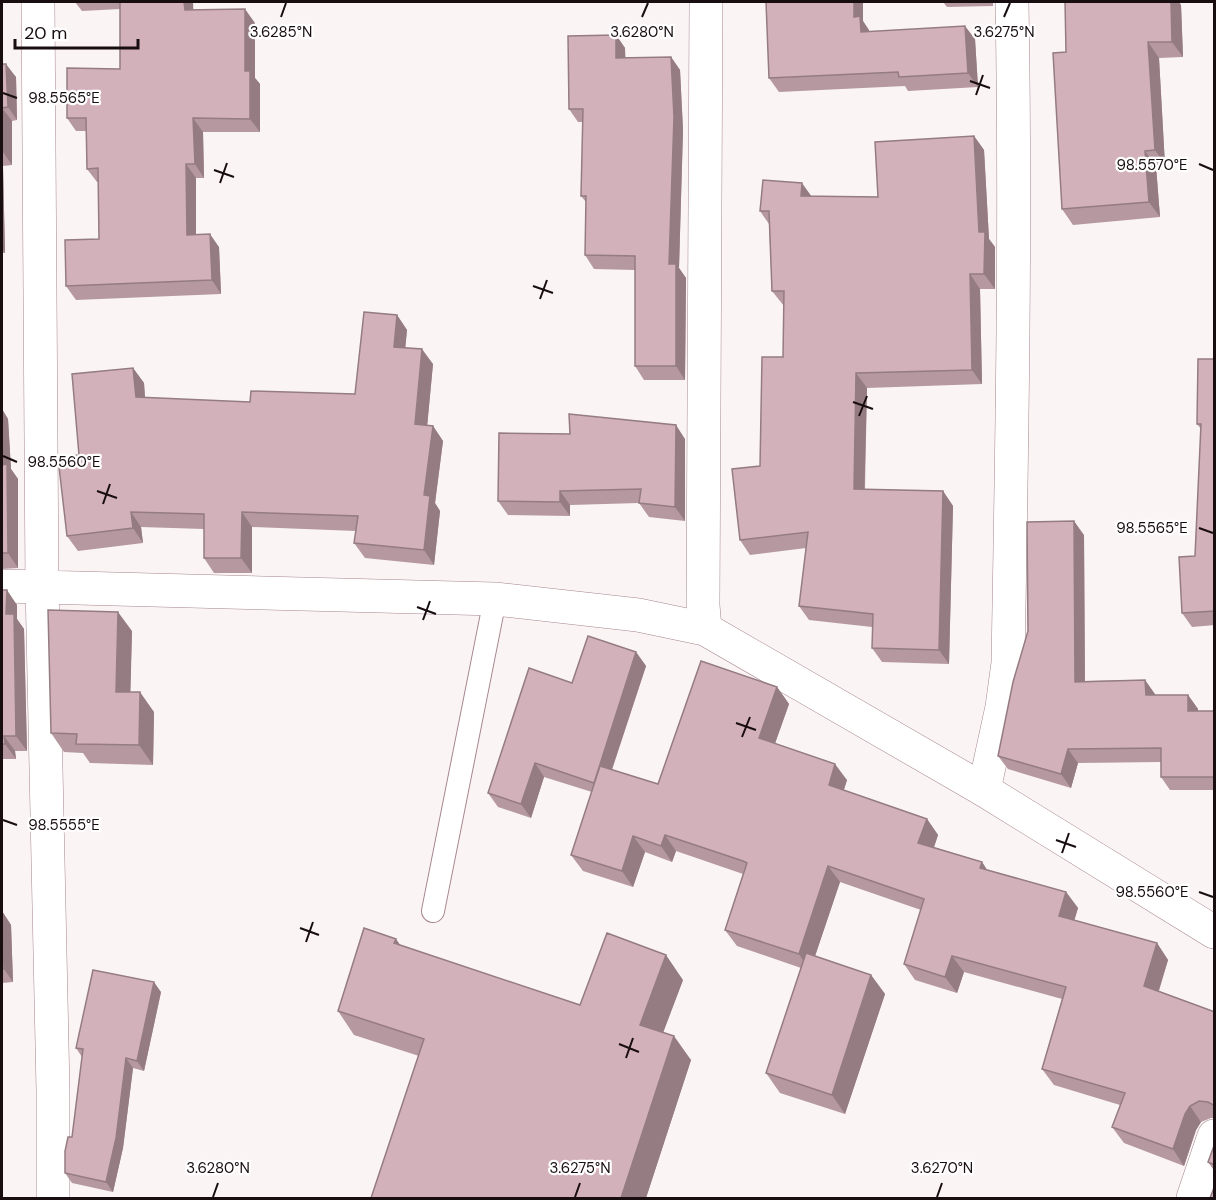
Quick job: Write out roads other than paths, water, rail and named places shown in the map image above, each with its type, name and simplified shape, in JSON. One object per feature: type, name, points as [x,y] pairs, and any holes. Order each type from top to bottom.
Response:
[{"type":"street","points":[[38,2],[42,585],[53,1090],[53,1198]]},
{"type":"street","points":[[705,629],[706,2]]},
{"type":"street","points":[[984,790],[1002,707],[1008,663],[1014,358],[1012,2]]},
{"type":"street","points":[[2,585],[495,599],[626,614],[705,629],[984,790],[1215,932]]},
{"type":"street","points":[[1192,1198],[1215,1136]]},
{"type":"lane","points":[[433,911],[495,599]]}]
